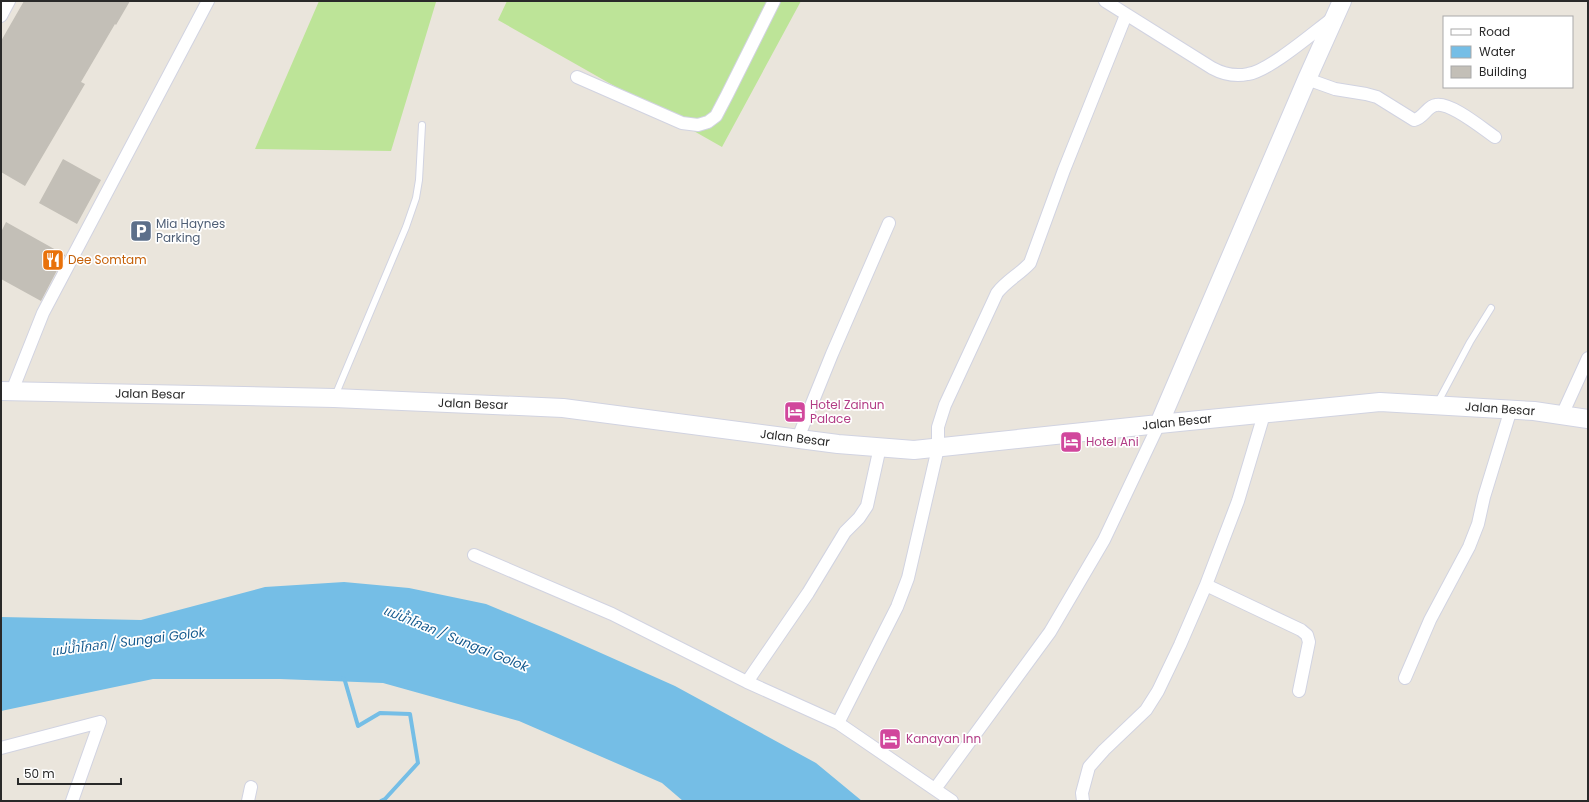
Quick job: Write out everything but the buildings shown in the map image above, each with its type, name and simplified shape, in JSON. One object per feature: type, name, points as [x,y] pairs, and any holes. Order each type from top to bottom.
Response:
[{"type":"main road","points":[[1159,424],[1306,79],[1342,1]]},
{"type":"main road","name":"Jalan Besar","points":[[6,391],[334,398],[563,408],[798,438],[914,450],[1380,402],[1534,411],[1588,419]]},
{"type":"street","points":[[1,16],[9,1]]},
{"type":"street","points":[[6,391],[43,313],[208,1]]},
{"type":"street","points":[[577,77],[682,122],[698,125],[708,122],[716,116],[774,1]]},
{"type":"street","points":[[1105,1],[1212,68],[1221,73],[1236,76],[1249,74],[1267,67],[1334,18]]},
{"type":"street","points":[[838,723],[896,607],[908,578],[938,448],[938,427],[945,405],[997,293],[1004,284],[1030,263],[1064,170],[1126,15]]},
{"type":"street","points":[[1306,79],[1335,89],[1366,94],[1377,98],[1414,120],[1422,116],[1433,106],[1442,105],[1453,109],[1495,137]]},
{"type":"street","points":[[798,438],[888,223]]},
{"type":"street","points":[[1562,415],[1588,358]]},
{"type":"street","points":[[1405,678],[1430,620],[1469,548],[1478,524],[1484,497],[1511,410]]},
{"type":"street","points":[[1083,801],[1082,793],[1089,767],[1104,750],[1146,710],[1158,691],[1206,585],[1238,501],[1263,414]]},
{"type":"street","points":[[935,789],[1050,632],[1104,540],[1159,424]]},
{"type":"street","points":[[747,682],[808,593],[845,532],[859,518],[867,506],[880,447]]},
{"type":"street","points":[[474,555],[612,614],[747,682],[838,723],[952,801]]},
{"type":"street","points":[[1206,585],[1301,630],[1307,635],[1309,642],[1299,690]]},
{"type":"street","points":[[1,748],[100,722],[72,801]]},
{"type":"street","points":[[248,801],[251,787]]},
{"type":"lane","points":[[334,398],[406,227],[416,198],[419,180],[422,124]]},
{"type":"lane","points":[[1437,406],[1470,342],[1491,308]]},
{"type":"green space","points":[[319,1],[436,2],[391,151],[255,149]]},
{"type":"green space","points":[[507,1],[801,1],[722,147],[498,20]]},
{"type":"water","name":"แม่น้ำโกลก / Sungai Golok","points":[[344,582],[409,588],[486,604],[556,633],[675,686],[816,763],[862,801],[683,801],[662,783],[519,721],[383,683],[280,679],[153,679],[1,711],[1,617],[141,620],[265,587]]},
{"type":"waterway","points":[[343,678],[358,726],[380,713],[410,714],[418,763],[385,799],[381,801]]},
{"type":"place","name":"Mia Haynes Parking","points":[[141,231]]},
{"type":"place","name":"Dee Somtam","points":[[53,260]]},
{"type":"place","name":"Hotel Zainun Palace","points":[[795,412]]},
{"type":"place","name":"Hotel Ani","points":[[1071,442]]},
{"type":"place","name":"Kanayan Inn","points":[[890,739]]}]
